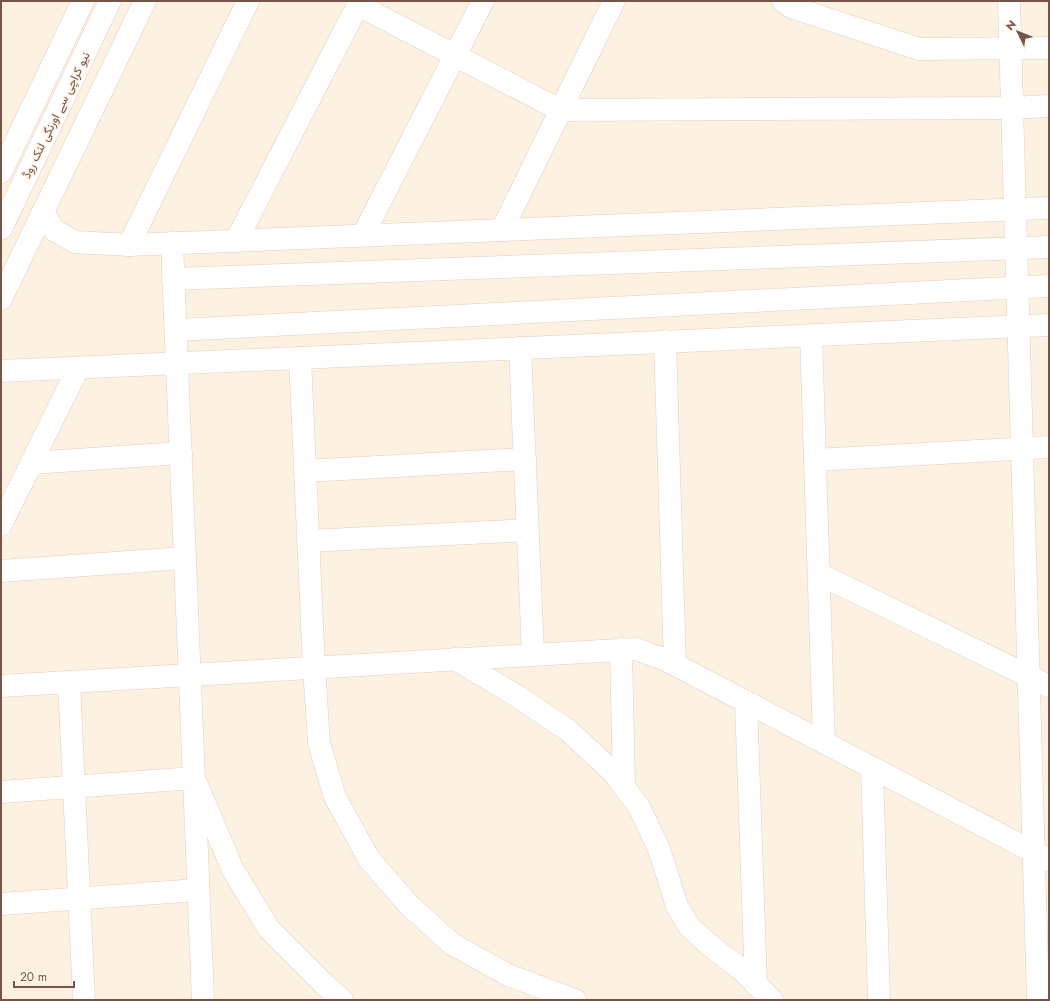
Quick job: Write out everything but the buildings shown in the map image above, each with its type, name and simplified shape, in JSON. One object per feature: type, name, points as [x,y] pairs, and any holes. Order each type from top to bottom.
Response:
[{"type":"street","name":"نیو کراچی سے اورنگی لنک روڈ","points":[[1,172],[6,146],[83,1]]},
{"type":"street","name":"نیو کراچی سے اورنگی لنک روڈ","points":[[1,229],[110,1]]},
{"type":"street","points":[[1,299],[145,1]]},
{"type":"street","points":[[129,245],[248,1]]},
{"type":"street","points":[[363,235],[483,1]]},
{"type":"street","points":[[502,230],[614,1]]},
{"type":"street","points":[[784,1],[791,7],[919,49],[1049,48]]},
{"type":"street","points":[[1009,1],[1029,676],[1041,831],[1043,971],[1038,1000]]},
{"type":"street","points":[[236,241],[359,3],[455,56],[560,110],[1013,108],[1049,106]]},
{"type":"street","points":[[43,212],[54,230],[75,242],[129,245],[1049,208]]},
{"type":"street","points":[[172,243],[203,1000]]},
{"type":"street","points":[[173,279],[1049,247]]},
{"type":"street","points":[[176,330],[1049,286]]},
{"type":"street","points":[[1,371],[1049,325]]},
{"type":"street","points":[[811,335],[824,743]]},
{"type":"street","points":[[665,341],[675,665]]},
{"type":"street","points":[[520,348],[533,654]]},
{"type":"street","points":[[300,358],[314,667],[319,743],[335,797],[369,859],[410,905],[452,944],[508,975],[575,1000]]},
{"type":"street","points":[[1,525],[78,368]]},
{"type":"street","points":[[815,460],[1049,447]]},
{"type":"street","points":[[31,463],[181,453]]},
{"type":"street","points":[[305,471],[525,459]]},
{"type":"street","points":[[308,541],[528,530]]},
{"type":"street","points":[[1,571],[185,558]]},
{"type":"street","points":[[819,574],[1049,686]]},
{"type":"street","points":[[621,649],[624,787]]},
{"type":"street","points":[[1,686],[636,649],[675,665],[1041,857]]},
{"type":"street","points":[[456,659],[517,696],[569,731],[613,772],[638,807],[655,842],[677,906],[689,926],[707,943],[742,970],[772,1000]]},
{"type":"street","points":[[68,682],[84,1000]]},
{"type":"street","points":[[746,702],[756,985]]},
{"type":"street","points":[[872,768],[879,1000]]},
{"type":"street","points":[[1,792],[194,778]]},
{"type":"street","points":[[194,778],[233,870],[269,929],[323,984],[342,1000]]},
{"type":"street","points":[[1,904],[198,890]]}]
